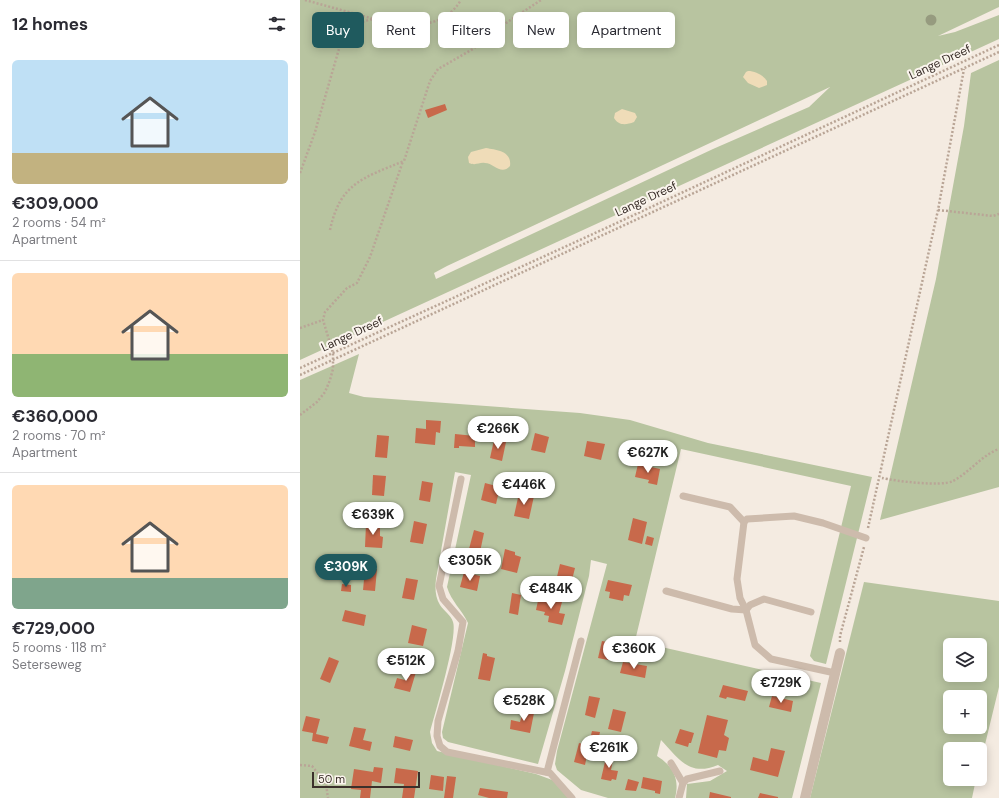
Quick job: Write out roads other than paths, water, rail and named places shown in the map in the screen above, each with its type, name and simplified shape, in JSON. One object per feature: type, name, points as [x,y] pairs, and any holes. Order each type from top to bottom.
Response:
[{"type":"street","points":[[805,798],[840,653]]},
{"type":"lane","points":[[461,479],[439,586],[443,599],[463,622],[458,651],[438,721],[437,736],[440,746],[447,752],[550,773],[572,798]]},
{"type":"lane","points":[[683,496],[730,508],[744,522]]},
{"type":"lane","points":[[835,673],[771,659],[755,644],[746,610],[740,598],[737,579],[744,522],[747,519],[794,516],[823,523],[866,538]]},
{"type":"lane","points":[[666,591],[732,609],[746,610]]},
{"type":"lane","points":[[746,610],[750,605],[764,600],[811,612]]},
{"type":"lane","points":[[546,772],[582,641]]},
{"type":"lane","points":[[671,763],[684,783]]},
{"type":"lane","points":[[679,798],[684,783],[687,779],[720,770]]}]
